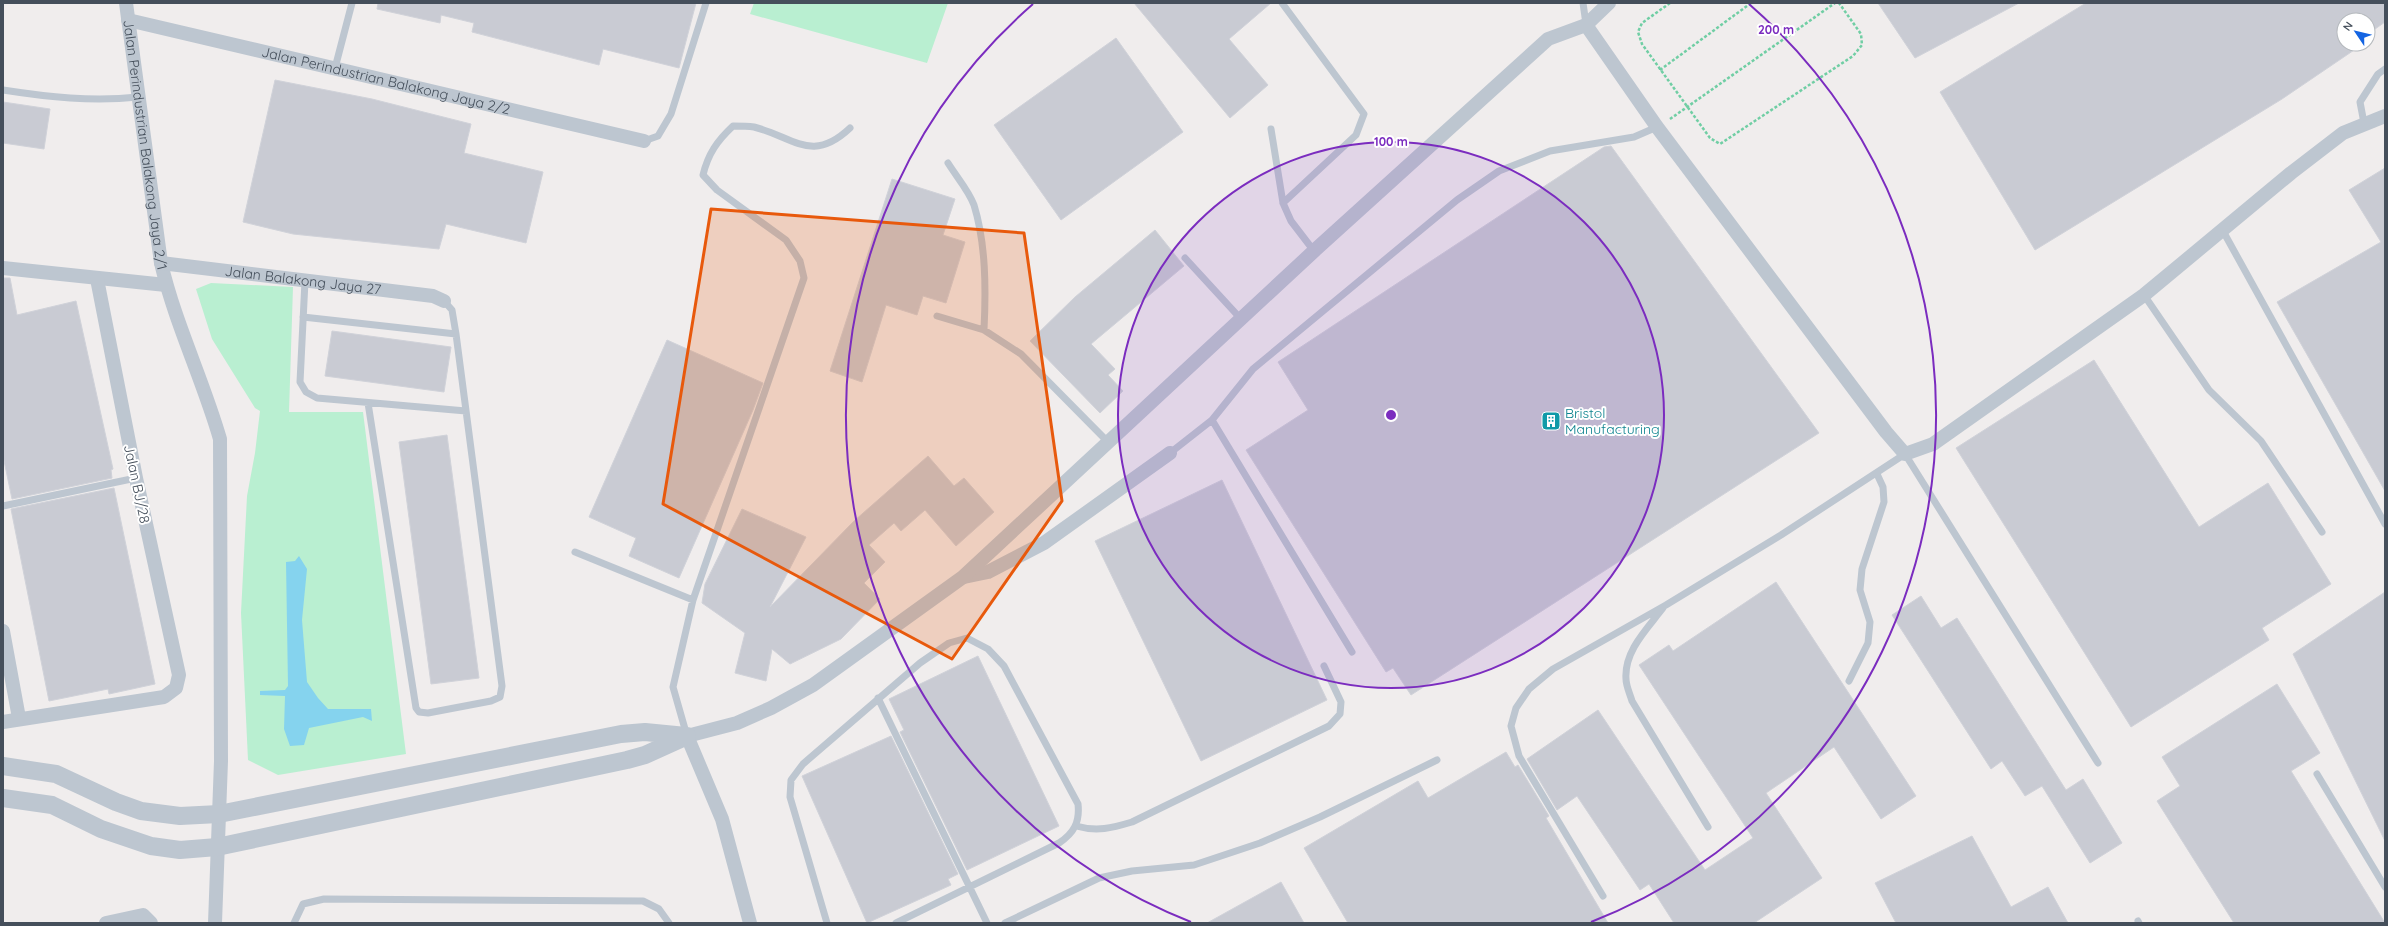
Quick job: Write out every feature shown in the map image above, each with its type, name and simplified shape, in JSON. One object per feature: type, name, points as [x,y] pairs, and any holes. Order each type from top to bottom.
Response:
[{"type":"street","name":"Jalan Perindustrian Balakong Jaya 2/1","points":[[126,3],[161,263],[166,285],[209,400],[220,439],[221,761],[215,923]]},
{"type":"street","points":[[3,798],[52,805],[101,829],[150,846],[180,850],[217,846],[627,760],[645,755],[687,736],[737,722],[771,708],[813,685],[964,577],[1314,250],[1548,39],[1586,25],[1609,3]]},
{"type":"street","name":"Jalan Perindustrian Balakong Jaya 2/2","points":[[128,20],[644,141]]},
{"type":"street","points":[[1586,25],[1657,127],[1881,426],[1905,454],[1933,444],[2144,295],[2338,138],[2364,123],[2385,116]]},
{"type":"street","name":"Jalan Balakong Jaya 27","points":[[161,263],[433,296],[444,301]]},
{"type":"street","points":[[3,268],[166,285]]},
{"type":"street","name":"Jalan BJ/28","points":[[19,718],[164,697],[176,688],[179,675],[136,478],[97,279]]},
{"type":"street","points":[[964,577],[988,572],[1044,543],[1170,453]]},
{"type":"street","points":[[3,631],[19,718],[3,722]]},
{"type":"street","points":[[3,766],[56,774],[141,811],[180,816],[219,814],[621,734],[645,732],[687,736]]},
{"type":"street","points":[[687,736],[722,819],[750,923]]},
{"type":"street","points":[[106,923],[143,915],[151,923]]},
{"type":"lane","points":[[335,68],[352,3]]},
{"type":"lane","points":[[644,141],[658,136],[671,114],[706,3]]},
{"type":"lane","points":[[1282,3],[1364,114],[1356,135],[1283,203]]},
{"type":"lane","points":[[1583,3],[1586,25]]},
{"type":"lane","points":[[2364,123],[2360,102],[2378,74],[2385,68]]},
{"type":"lane","points":[[3,90],[105,101],[138,97]]},
{"type":"lane","points":[[687,736],[673,687],[693,600],[804,278],[800,261],[786,240],[718,190],[703,175],[707,159],[718,140],[732,126],[754,127],[793,143],[812,147],[826,145],[839,139],[850,128]]},
{"type":"lane","points":[[1170,453],[1212,420],[1253,369],[1457,200],[1499,171],[1550,151],[1634,137],[1657,127]]},
{"type":"lane","points":[[1270,128],[1283,203],[1291,221],[1314,250]]},
{"type":"lane","points":[[948,163],[974,204],[982,251],[985,296],[984,330]]},
{"type":"lane","points":[[2223,231],[2385,524]]},
{"type":"lane","points":[[1185,258],[1241,319]]},
{"type":"lane","points":[[305,281],[300,382],[306,392],[318,398],[466,411]]},
{"type":"lane","points":[[2144,295],[2209,390],[2261,441],[2322,532]]},
{"type":"lane","points":[[368,403],[416,708],[419,712],[428,713],[491,701],[500,697],[502,686],[456,334],[452,310],[444,301]]},
{"type":"lane","points":[[303,316],[456,334]]},
{"type":"lane","points":[[937,316],[984,330],[1021,354],[1108,441]]},
{"type":"lane","points":[[1212,420],[1352,652]]},
{"type":"lane","points":[[1603,896],[1519,756],[1511,726],[1516,708],[1529,689],[1553,669],[1666,605],[1781,535],[1877,474],[1905,454],[2098,764]]},
{"type":"lane","points":[[1849,681],[1868,643],[1870,622],[1860,590],[1862,569],[1884,502],[1883,487],[1877,474]]},
{"type":"lane","points":[[3,506],[136,478]]},
{"type":"lane","points":[[575,552],[693,600]]},
{"type":"lane","points":[[1666,605],[1640,637],[1628,659],[1626,680],[1632,700],[1708,827]]},
{"type":"lane","points":[[827,923],[790,797],[791,780],[803,764],[920,663],[948,643],[967,638],[988,649],[1004,666],[1078,804],[1079,814],[1076,826],[1067,837],[1059,843],[896,923]]},
{"type":"lane","points":[[1076,826],[1090,830],[1109,829],[1132,822],[1329,726],[1340,714],[1341,702],[1324,666]]},
{"type":"lane","points":[[878,698],[987,923]]},
{"type":"lane","points":[[1005,923],[1099,878],[1132,871],[1194,865],[1260,843],[1320,817],[1437,760]]},
{"type":"lane","points":[[2317,774],[2385,886]]},
{"type":"lane","points":[[294,923],[303,904],[324,899],[642,901],[659,909],[669,923]]},
{"type":"path","points":[[1670,3],[1642,23],[1638,32],[1642,44],[1686,108],[1710,138],[1720,144],[1853,56],[1862,45],[1861,34],[1839,3]]},
{"type":"path","points":[[1660,70],[1751,3]]},
{"type":"path","points":[[1686,108],[1835,3]]},
{"type":"highlighted area","points":[[711,209],[1024,233],[1062,501],[952,659],[663,504]]},
{"type":"green space","points":[[754,3],[948,3],[927,63],[750,14]]},
{"type":"green space","points":[[211,283],[293,287],[289,412],[363,412],[406,754],[278,775],[248,760],[241,613],[247,496],[255,453],[260,411],[255,408],[212,339],[196,289]]},
{"type":"water","points":[[299,556],[307,569],[302,620],[307,682],[328,709],[371,709],[372,721],[363,717],[309,728],[304,745],[290,746],[284,729],[285,696],[260,695],[260,691],[285,690],[288,686],[286,562],[295,561]]},
{"type":"building","points":[[378,3],[696,3],[679,68],[603,49],[599,65],[472,32],[474,23],[441,15],[440,23],[377,9]]},
{"type":"building","points":[[1134,3],[1271,3],[1229,39],[1268,85],[1230,118]]},
{"type":"building","points":[[1878,3],[2019,3],[1915,58]]},
{"type":"building","points":[[2086,3],[2385,3],[2385,22],[2376,28],[2376,12],[2336,12],[2336,52],[2351,52],[2282,99],[2035,250],[1940,92]]},
{"type":"building","points":[[1116,38],[1183,132],[1061,220],[994,125]]},
{"type":"building","points":[[275,80],[372,99],[471,124],[464,153],[543,172],[526,243],[446,224],[439,249],[293,234],[243,222]]},
{"type":"building","points":[[3,102],[50,109],[44,149],[3,143]]},
{"type":"building","name":"Bristol Manufacturing","points":[[1611,146],[1819,433],[1411,695],[1393,668],[1386,672],[1246,450],[1308,410],[1278,362],[1604,147]]},
{"type":"building","points":[[2385,168],[2385,491],[2277,302],[2381,242],[2349,190]]},
{"type":"building","points":[[892,179],[955,199],[943,235],[965,242],[946,303],[923,296],[917,315],[886,305],[862,382],[830,371]]},
{"type":"building","points":[[1155,230],[1184,266],[1091,344],[1115,369],[1108,375],[1123,391],[1100,413],[1030,341],[1075,297]]},
{"type":"building","points":[[3,278],[10,278],[17,315],[76,301],[113,469],[111,470],[112,478],[12,499],[3,456]]},
{"type":"building","points":[[332,331],[451,347],[444,392],[325,376]]},
{"type":"building","points":[[667,340],[763,383],[753,410],[679,578],[629,556],[636,538],[589,517]]},
{"type":"building","points":[[2094,360],[2199,527],[2268,483],[2331,584],[2262,628],[2269,640],[2131,727],[1956,448]]},
{"type":"building","points":[[447,435],[479,678],[431,684],[399,442]]},
{"type":"building","points":[[928,456],[954,486],[964,478],[994,512],[956,546],[925,510],[901,531],[894,523],[869,545],[885,562],[864,583],[880,599],[841,639],[790,664],[772,649],[766,681],[735,673],[745,633],[702,603],[705,584],[742,509],[806,537],[770,607],[854,521]]},
{"type":"building","points":[[1222,480],[1327,700],[1201,761],[1095,541]]},
{"type":"building","points":[[114,488],[155,684],[109,694],[108,689],[49,701],[11,509]]},
{"type":"building","points":[[1776,582],[1916,796],[1881,819],[1834,747],[1766,793],[1822,878],[1754,923],[1674,923],[1649,884],[1640,890],[1577,796],[1557,810],[1527,759],[1598,710],[1705,870],[1753,838],[1639,665],[1669,645],[1673,651]]},
{"type":"building","points":[[2385,592],[2385,841],[2293,654]]},
{"type":"building","points":[[1921,596],[1941,628],[1957,618],[2066,790],[2083,779],[2122,843],[2090,863],[2042,786],[2025,796],[2002,761],[1991,769],[1892,615]]},
{"type":"building","points":[[978,656],[1059,826],[967,870],[900,732],[904,730],[889,699]]},
{"type":"building","points":[[2277,684],[2320,753],[2291,771],[2385,923],[2234,923],[2157,801],[2180,786],[2162,757]]},
{"type":"building","points":[[891,736],[958,874],[948,879],[951,885],[867,923],[802,776]]},
{"type":"building","points":[[1506,752],[1515,767],[1518,765],[1549,816],[1546,818],[1608,923],[1348,923],[1304,848],[1418,781],[1428,798]]},
{"type":"building","points":[[1972,836],[2011,907],[2048,887],[2068,923],[1896,923],[1875,883]]},
{"type":"building","points":[[1281,882],[1304,923],[1207,923]]},
{"type":"place","name":"Bristol Manufacturing","points":[[1551,421]]}]
